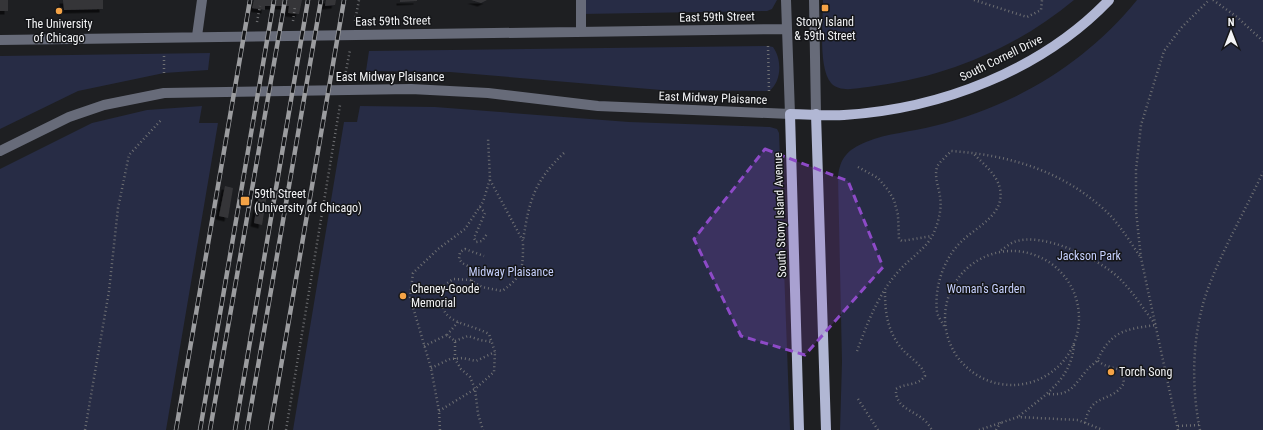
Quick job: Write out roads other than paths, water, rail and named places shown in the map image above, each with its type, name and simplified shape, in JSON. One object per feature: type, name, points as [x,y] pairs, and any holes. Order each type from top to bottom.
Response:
[{"type":"main road","name":"South Cornell Drive","points":[[790,114],[843,115],[896,108],[950,96],[986,82],[1058,44],[1093,17],[1109,0]]},
{"type":"main road","name":"South Stony Island Avenue","points":[[790,114],[799,430]]},
{"type":"main road","points":[[816,114],[826,430]]},
{"type":"street","points":[[197,36],[202,0]]},
{"type":"street","points":[[581,0],[581,32]]},
{"type":"street","name":"South Stony Island Avenue","points":[[786,0],[790,114]]},
{"type":"street","points":[[814,0],[816,114]]},
{"type":"street","name":"East 59th Street","points":[[0,40],[197,36],[787,29]]},
{"type":"street","name":"East Midway Plaisance","points":[[0,151],[69,116],[104,105],[164,92],[411,89],[488,93],[598,106],[790,114]]},
{"type":"railway","points":[[176,430],[250,0]]},
{"type":"railway","points":[[200,430],[274,0]]},
{"type":"railway","points":[[210,430],[285,0]]},
{"type":"railway","points":[[235,430],[308,0]]},
{"type":"railway","points":[[247,430],[321,0]]},
{"type":"railway","points":[[270,430],[344,0]]},
{"type":"place","name":"Stony Island & 59th Street","points":[[825,8]]},
{"type":"place","name":"The University of Chicago","points":[[59,11]]},
{"type":"place","name":"59th Street (University of Chicago)","points":[[245,201]]},
{"type":"place","name":"Cheney-Goode Memorial","points":[[403,296]]},
{"type":"place","name":"Torch Song","points":[[1111,372]]},
{"type":"park label","name":"Jackson Park","points":[[1089,256]]},
{"type":"park label","name":"Midway Plaisance","points":[[511,272]]},
{"type":"park label","name":"Woman's Garden","points":[[986,289]]}]
